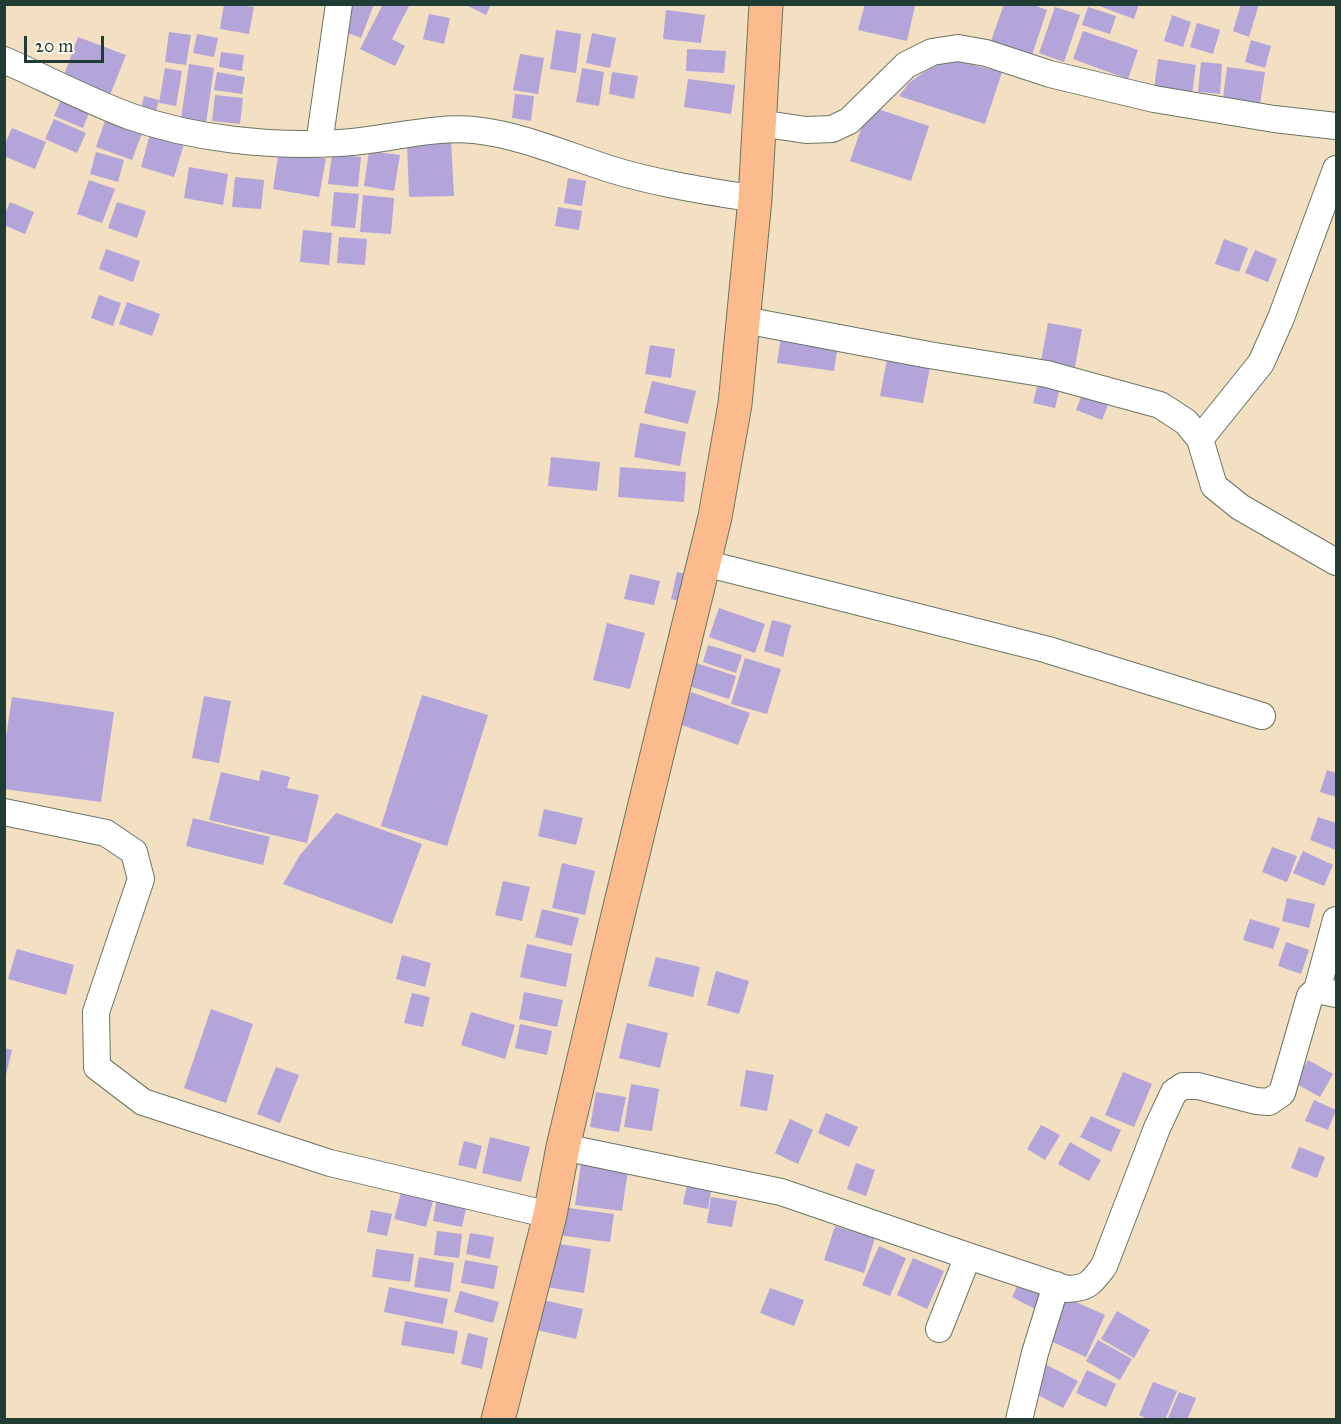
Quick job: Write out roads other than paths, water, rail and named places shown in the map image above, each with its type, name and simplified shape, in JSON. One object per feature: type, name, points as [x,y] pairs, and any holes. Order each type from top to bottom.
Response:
[{"type":"main road","points":[[498,1419],[550,1215],[563,1147],[717,508],[735,404],[744,320],[755,198],[766,4]]},
{"type":"street","points":[[319,144],[339,4]]},
{"type":"street","points":[[759,123],[806,130],[832,129],[849,121],[906,65],[932,52],[958,48],[986,53],[1050,74],[1154,99],[1274,119],[1336,126]]},
{"type":"street","points":[[4,60],[129,116],[194,133],[273,145],[340,143],[428,132],[473,130],[513,138],[616,171],[694,189],[755,198]]},
{"type":"street","points":[[1200,439],[1261,363],[1281,318],[1336,169]]},
{"type":"street","points":[[744,320],[929,356],[1047,374],[1160,405],[1186,422],[1200,439],[1214,486],[1240,507],[1336,562]]},
{"type":"street","points":[[704,563],[1045,649],[1262,716]]},
{"type":"street","points":[[4,812],[106,832],[134,852],[141,879],[96,1012],[97,1067],[143,1102],[330,1163],[550,1215]]},
{"type":"street","points":[[563,1147],[781,1192],[1067,1289],[1082,1288],[1095,1278],[1104,1266],[1157,1128],[1174,1092],[1183,1086],[1198,1086],[1256,1101],[1269,1102],[1282,1094],[1310,996],[1327,992],[1336,920]]},
{"type":"street","points":[[939,1329],[968,1256]]},
{"type":"street","points":[[1019,1419],[1035,1353],[1056,1285]]}]
